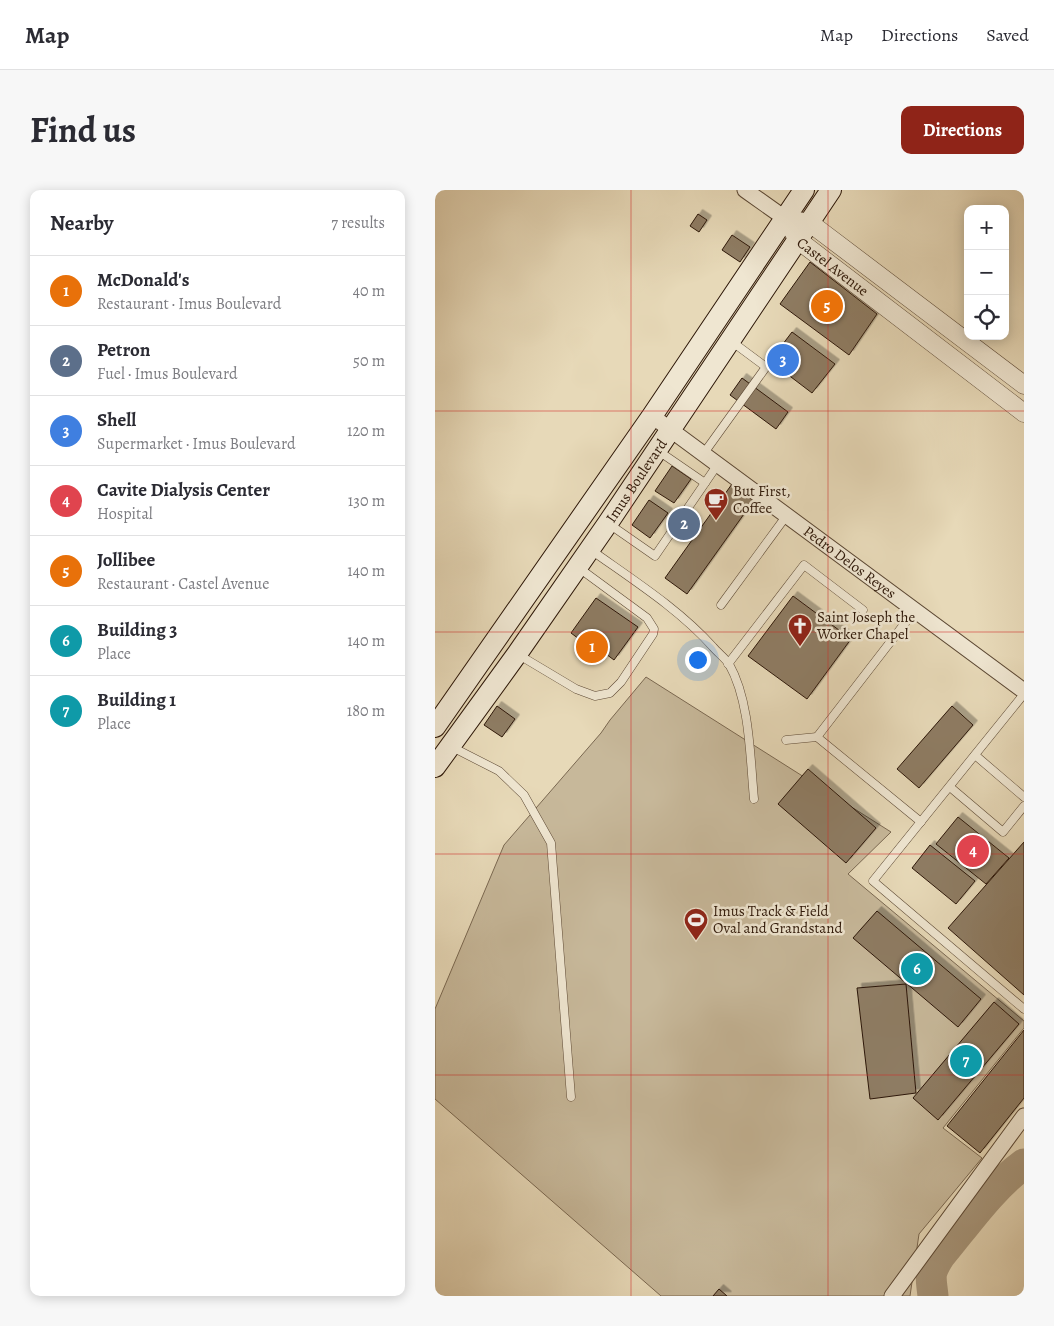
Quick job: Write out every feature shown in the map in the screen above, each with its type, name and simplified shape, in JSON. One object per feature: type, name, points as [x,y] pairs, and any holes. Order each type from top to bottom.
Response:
[{"type":"main road","name":"Imus Boulevard","points":[[435,727],[652,416],[804,190]]},
{"type":"main road","name":"Imus Boulevard","points":[[435,767],[517,654],[608,523],[831,190]]},
{"type":"street","points":[[745,190],[786,219]]},
{"type":"street","name":"Castel Avenue","points":[[786,219],[810,223],[1024,385]]},
{"type":"street","name":"Castel Avenue","points":[[786,219],[798,240],[1024,413]]},
{"type":"street","name":"Pedro Delos Reyes","points":[[652,416],[1024,692]]},
{"type":"street","points":[[892,1296],[1024,1116]]},
{"type":"lane","points":[[704,454],[766,367],[730,341]]},
{"type":"lane","points":[[657,450],[705,483]]},
{"type":"lane","points":[[608,523],[655,556],[718,464]]},
{"type":"lane","points":[[721,605],[787,515]]},
{"type":"lane","points":[[589,549],[652,594],[699,631],[728,664],[741,696],[748,728],[754,799]]},
{"type":"lane","points":[[728,664],[804,565],[863,610]]},
{"type":"lane","points":[[517,654],[576,689],[595,696],[610,693],[621,682],[653,634],[654,629],[647,618],[577,567]]},
{"type":"lane","points":[[817,737],[915,610]]},
{"type":"lane","points":[[1024,692],[873,881],[1024,1009]]},
{"type":"lane","points":[[786,740],[817,737],[921,822]]},
{"type":"lane","points":[[450,746],[499,771],[518,789],[524,795],[551,843],[571,1097]]},
{"type":"lane","points":[[975,755],[1024,797]]},
{"type":"lane","points":[[950,787],[1003,832],[1024,806]]},
{"type":"shaded area","name":"Imus Track & Field Oval and Grandstand","points":[[646,677],[891,832],[848,874],[1024,1021],[1024,1028],[943,1128],[982,1158],[919,1234],[910,1296],[661,1296],[435,1099],[435,1009],[504,845],[601,733]]},
{"type":"building","points":[[698,214],[707,220],[699,232],[690,226]]},
{"type":"building","points":[[732,235],[750,247],[740,262],[722,250]]},
{"type":"building","points":[[810,262],[877,314],[849,355],[780,304]]},
{"type":"building","points":[[792,332],[835,364],[812,393],[770,361]]},
{"type":"building","points":[[742,378],[788,412],[776,429],[730,395]]},
{"type":"building","points":[[672,466],[691,479],[674,503],[655,491]]},
{"type":"building","points":[[732,484],[754,500],[687,594],[665,578]]},
{"type":"building","points":[[649,500],[668,513],[650,538],[632,525]]},
{"type":"building","name":"Saint Joseph the Worker Chapel","points":[[793,596],[851,639],[807,699],[748,656]]},
{"type":"building","points":[[596,598],[638,627],[614,660],[602,651],[595,661],[578,649],[583,642],[571,633]]},
{"type":"building","points":[[497,706],[515,719],[502,737],[484,725]]},
{"type":"building","points":[[952,706],[973,725],[919,788],[897,769]]},
{"type":"building","points":[[808,769],[876,828],[846,863],[778,804]]},
{"type":"building","points":[[958,817],[1009,858],[986,884],[936,844]]},
{"type":"building","points":[[1024,842],[1024,995],[948,928]]},
{"type":"building","points":[[930,845],[975,881],[956,904],[912,868]]},
{"type":"building","points":[[877,911],[981,999],[958,1027],[853,938]]},
{"type":"building","points":[[906,984],[916,1093],[870,1099],[857,988]]},
{"type":"building","points":[[994,1002],[1019,1024],[938,1120],[913,1098]]},
{"type":"building","points":[[1024,1030],[1024,1098],[980,1153],[947,1126]]},
{"type":"building","points":[[719,1289],[727,1296],[713,1296]]},
{"type":"waterway","points":[[933,1296],[931,1276],[940,1256],[990,1195],[1024,1164]]},
{"type":"place","name":"Jollibee","points":[[827,306]]},
{"type":"place","name":"Shell","points":[[783,360]]},
{"type":"place","name":"But First, Coffee","points":[[716,521]]},
{"type":"place","name":"Petron","points":[[684,524]]},
{"type":"place","name":"McDonald's","points":[[592,647]]},
{"type":"place","name":"Saint Joseph the Worker Chapel","points":[[800,647]]},
{"type":"place","name":"Cavite Dialysis Center","points":[[973,851]]},
{"type":"place","name":"Imus Track & Field Oval and Grandstand","points":[[696,941]]},
{"type":"place","name":"Building 3","points":[[917,969]]},
{"type":"place","name":"Building 1","points":[[966,1061]]}]
